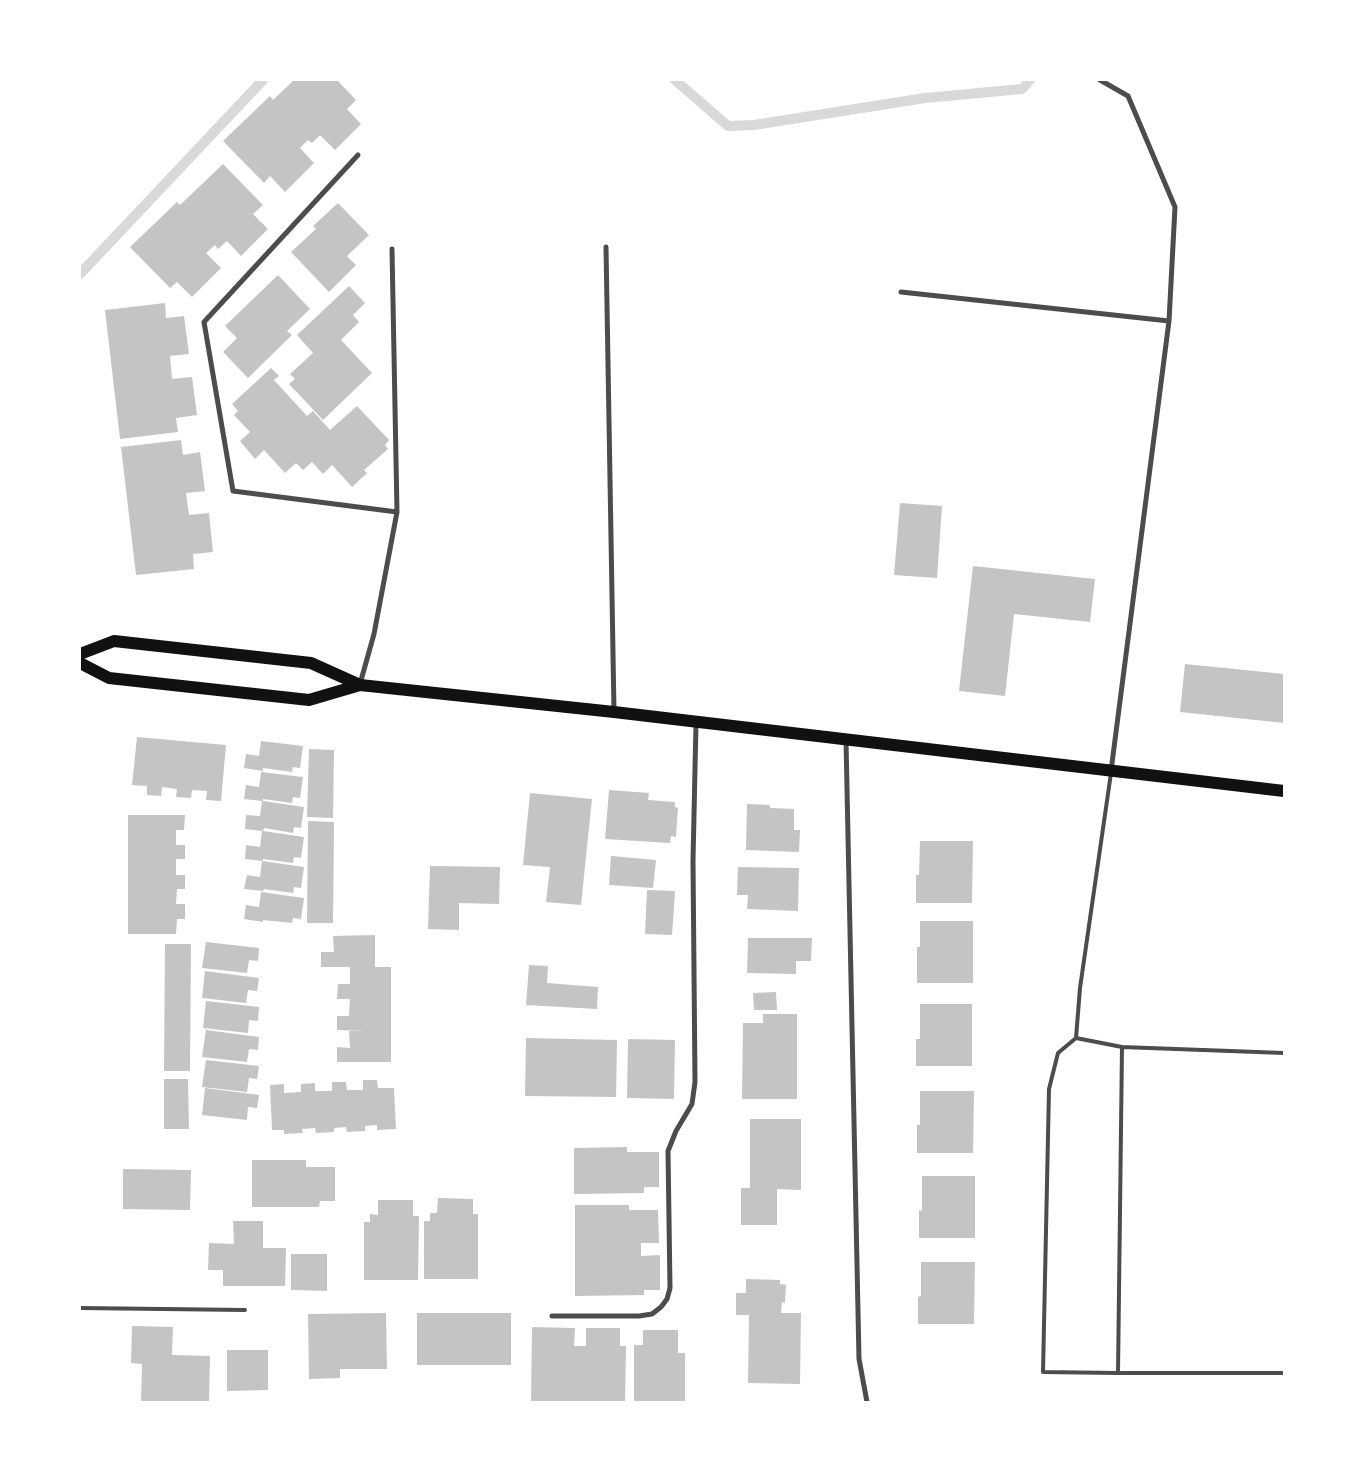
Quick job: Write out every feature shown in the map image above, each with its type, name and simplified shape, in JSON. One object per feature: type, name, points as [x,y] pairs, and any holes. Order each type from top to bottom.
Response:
[{"type":"main road","points":[[80,654],[114,642],[312,662],[360,685],[614,712],[1284,791]]},
{"type":"main road","points":[[80,663],[109,678],[310,700],[360,685]]},
{"type":"street","points":[[1100,80],[1128,96],[1175,207],[1169,321],[1111,771]]},
{"type":"street","points":[[358,155],[204,322],[234,491],[398,512]]},
{"type":"street","points":[[606,247],[614,712]]},
{"type":"street","points":[[360,685],[374,634],[398,512],[392,249]]},
{"type":"street","points":[[901,292],[1169,321]]},
{"type":"street","points":[[552,1316],[639,1316],[652,1314],[667,1299],[670,1288],[668,1151],[676,1131],[692,1104],[695,1082],[693,861],[696,722]]},
{"type":"street","points":[[846,740],[859,1358],[867,1402]]},
{"type":"lane","points":[[1111,771],[1080,988],[1076,1038],[1058,1053],[1049,1088],[1042,1372],[1284,1373]]},
{"type":"lane","points":[[1076,1038],[1122,1047],[1284,1053]]},
{"type":"lane","points":[[1118,1373],[1122,1047]]},
{"type":"lane","points":[[80,1308],[245,1310]]},
{"type":"building","points":[[294,80],[337,80],[356,100],[347,109],[361,124],[335,150],[320,135],[312,143],[308,140],[300,148],[314,163],[285,192],[270,176],[264,183],[223,141],[270,96],[273,100]]},
{"type":"building","points":[[223,164],[263,205],[253,214],[268,229],[241,256],[227,241],[218,249],[215,245],[206,253],[221,268],[192,297],[177,282],[170,288],[130,247],[177,202],[180,205]]},
{"type":"building","points":[[338,203],[369,235],[347,256],[356,265],[329,292],[291,252],[316,229],[313,226]]},
{"type":"building","points":[[278,275],[310,309],[287,331],[292,335],[248,378],[223,352],[237,338],[225,326]]},
{"type":"building","points":[[349,286],[365,303],[353,315],[359,322],[341,340],[372,373],[323,420],[289,384],[295,379],[290,374],[313,353],[297,335]]},
{"type":"building","points":[[165,303],[166,318],[184,316],[189,354],[170,356],[172,379],[192,377],[197,415],[176,418],[178,432],[120,439],[105,310]]},
{"type":"building","points":[[271,368],[279,376],[274,380],[307,416],[313,411],[330,430],[357,406],[389,440],[385,445],[388,449],[364,470],[367,473],[352,487],[332,465],[323,474],[312,462],[303,470],[296,463],[285,473],[264,450],[255,459],[240,441],[250,432],[234,415],[238,411],[232,404]]},
{"type":"building","points":[[181,440],[183,455],[200,452],[205,491],[186,493],[189,515],[209,513],[213,552],[193,554],[194,569],[136,575],[121,447]]},
{"type":"building","points":[[900,503],[942,506],[937,578],[894,575]]},
{"type":"building","points":[[973,566],[1095,579],[1090,622],[1014,614],[1005,696],[959,691]]},
{"type":"building","points":[[1185,664],[1284,674],[1284,723],[1180,712]]},
{"type":"building","points":[[137,737],[226,745],[221,801],[206,800],[207,791],[192,790],[191,798],[176,797],[177,789],[162,787],[161,796],[147,795],[147,786],[132,785]]},
{"type":"building","points":[[261,741],[303,746],[300,768],[293,767],[292,772],[263,768],[263,771],[244,768],[246,754],[259,756]]},
{"type":"building","points":[[309,749],[334,750],[333,818],[307,817]]},
{"type":"building","points":[[261,772],[303,777],[300,798],[293,797],[292,803],[263,799],[263,801],[304,807],[301,828],[294,827],[293,833],[264,828],[263,831],[304,837],[301,858],[294,857],[293,863],[245,859],[246,845],[260,847],[262,831],[245,829],[246,815],[260,816],[262,801],[244,799],[246,785],[259,787]]},
{"type":"building","points":[[609,790],[649,793],[648,800],[675,802],[675,807],[678,808],[676,837],[671,836],[670,843],[605,839]]},
{"type":"building","points":[[530,793],[592,799],[581,905],[546,902],[550,867],[523,865]]},
{"type":"building","points":[[747,804],[770,805],[770,808],[794,809],[794,830],[800,830],[799,852],[746,850]]},
{"type":"building","points":[[128,815],[185,815],[184,830],[176,830],[176,845],[185,845],[185,859],[176,859],[176,875],[185,875],[185,889],[177,889],[176,904],[185,904],[185,919],[177,919],[176,934],[128,934]]},
{"type":"building","points":[[308,821],[334,822],[333,923],[307,923]]},
{"type":"building","points":[[920,841],[973,841],[972,903],[916,903],[916,875],[919,875]]},
{"type":"building","points":[[611,856],[656,860],[653,888],[609,885]]},
{"type":"building","points":[[262,861],[304,867],[301,888],[294,887],[293,893],[264,889],[263,891],[244,889],[247,875],[260,877]]},
{"type":"building","points":[[430,866],[500,867],[499,904],[459,903],[459,930],[428,929]]},
{"type":"building","points":[[738,867],[799,868],[798,911],[747,909],[748,895],[737,895]]},
{"type":"building","points":[[647,890],[675,891],[672,935],[645,934]]},
{"type":"building","points":[[261,892],[304,898],[301,919],[293,918],[292,923],[244,919],[246,905],[259,907]]},
{"type":"building","points":[[920,921],[973,921],[973,983],[917,983],[917,947],[920,947]]},
{"type":"building","points":[[375,935],[375,967],[321,967],[321,952],[334,952],[333,936]]},
{"type":"building","points":[[748,938],[812,938],[811,961],[796,961],[796,974],[747,973]]},
{"type":"building","points":[[206,942],[259,948],[258,961],[249,960],[247,973],[202,968]]},
{"type":"building","points":[[165,944],[191,944],[190,1071],[164,1071]]},
{"type":"building","points":[[529,965],[548,966],[547,983],[598,987],[597,1009],[526,1005]]},
{"type":"building","points":[[350,967],[391,967],[391,1062],[337,1062],[337,1047],[350,1048],[349,1031],[365,1031],[337,1030],[337,1016],[349,1016],[350,999],[337,999],[338,984],[350,984]]},
{"type":"building","points":[[205,971],[259,978],[257,991],[248,990],[246,1003],[202,998]]},
{"type":"building","points":[[776,992],[777,1010],[754,1010],[753,993]]},
{"type":"building","points":[[206,1001],[259,1007],[258,1021],[249,1020],[248,1033],[203,1028]]},
{"type":"building","points":[[920,1004],[972,1004],[972,1066],[916,1066],[916,1039],[920,1039]]},
{"type":"building","points":[[763,1014],[797,1014],[797,1099],[742,1099],[743,1023],[763,1023]]},
{"type":"building","points":[[206,1030],[259,1037],[258,1050],[249,1049],[247,1062],[202,1057]]},
{"type":"building","points":[[526,1038],[617,1040],[616,1097],[525,1096]]},
{"type":"building","points":[[628,1039],[675,1040],[674,1099],[627,1098]]},
{"type":"building","points":[[206,1060],[259,1066],[257,1079],[249,1078],[247,1092],[202,1087]]},
{"type":"building","points":[[164,1079],[188,1079],[189,1129],[164,1129]]},
{"type":"building","points":[[363,1080],[377,1080],[378,1088],[394,1088],[396,1129],[377,1130],[377,1125],[365,1126],[365,1131],[347,1132],[346,1127],[334,1128],[334,1132],[316,1133],[315,1128],[302,1129],[303,1133],[284,1134],[284,1130],[272,1130],[270,1085],[284,1084],[284,1093],[301,1092],[301,1084],[315,1083],[315,1091],[332,1091],[332,1082],[346,1082],[347,1090],[363,1090]]},
{"type":"building","points":[[205,1088],[259,1095],[257,1108],[248,1107],[247,1120],[202,1115]]},
{"type":"building","points":[[920,1091],[974,1091],[973,1153],[917,1153],[917,1125],[920,1125]]},
{"type":"building","points":[[750,1119],[801,1119],[801,1190],[777,1189],[777,1225],[741,1225],[741,1188],[750,1188]]},
{"type":"building","points":[[627,1147],[627,1152],[659,1152],[659,1187],[644,1187],[644,1193],[574,1194],[574,1148]]},
{"type":"building","points":[[252,1160],[306,1160],[306,1167],[335,1167],[335,1201],[320,1201],[319,1207],[252,1207]]},
{"type":"building","points":[[123,1169],[191,1170],[190,1210],[123,1209]]},
{"type":"building","points":[[922,1176],[975,1176],[975,1238],[919,1238],[919,1210],[922,1211]]},
{"type":"building","points":[[438,1198],[473,1199],[473,1214],[478,1214],[478,1279],[424,1279],[424,1221],[430,1221],[430,1213],[437,1213]]},
{"type":"building","points":[[378,1200],[413,1200],[413,1216],[419,1216],[418,1280],[364,1280],[364,1222],[370,1222],[370,1214],[378,1215]]},
{"type":"building","points":[[575,1205],[629,1205],[629,1210],[658,1210],[659,1243],[641,1243],[641,1256],[660,1255],[660,1290],[644,1290],[644,1295],[575,1296]]},
{"type":"building","points":[[233,1221],[263,1221],[263,1248],[286,1248],[285,1286],[223,1286],[223,1270],[208,1270],[209,1243],[234,1244]]},
{"type":"building","points":[[291,1254],[327,1254],[327,1291],[291,1290]]},
{"type":"building","points":[[921,1262],[975,1262],[974,1324],[918,1324],[918,1297],[921,1296]]},
{"type":"building","points":[[746,1279],[780,1280],[780,1284],[786,1285],[785,1303],[782,1302],[781,1313],[801,1313],[800,1384],[748,1383],[749,1315],[736,1315],[736,1293],[746,1293]]},
{"type":"building","points":[[386,1313],[387,1369],[340,1369],[340,1378],[309,1379],[308,1314]]},
{"type":"building","points":[[417,1313],[511,1313],[511,1365],[417,1365]]},
{"type":"building","points":[[132,1326],[173,1327],[172,1355],[210,1356],[209,1402],[141,1402],[142,1364],[131,1363]]},
{"type":"building","points":[[532,1327],[575,1328],[574,1346],[586,1346],[586,1328],[620,1328],[620,1346],[626,1346],[625,1402],[531,1402]]},
{"type":"building","points":[[643,1330],[678,1330],[678,1353],[685,1353],[685,1402],[634,1402],[634,1345],[643,1345]]},
{"type":"building","points":[[227,1350],[268,1350],[268,1390],[227,1391]]},
{"type":"waterway","points":[[80,274],[263,80]]},
{"type":"waterway","points":[[675,80],[728,126],[754,125],[925,98],[1022,89],[1030,80]]}]
